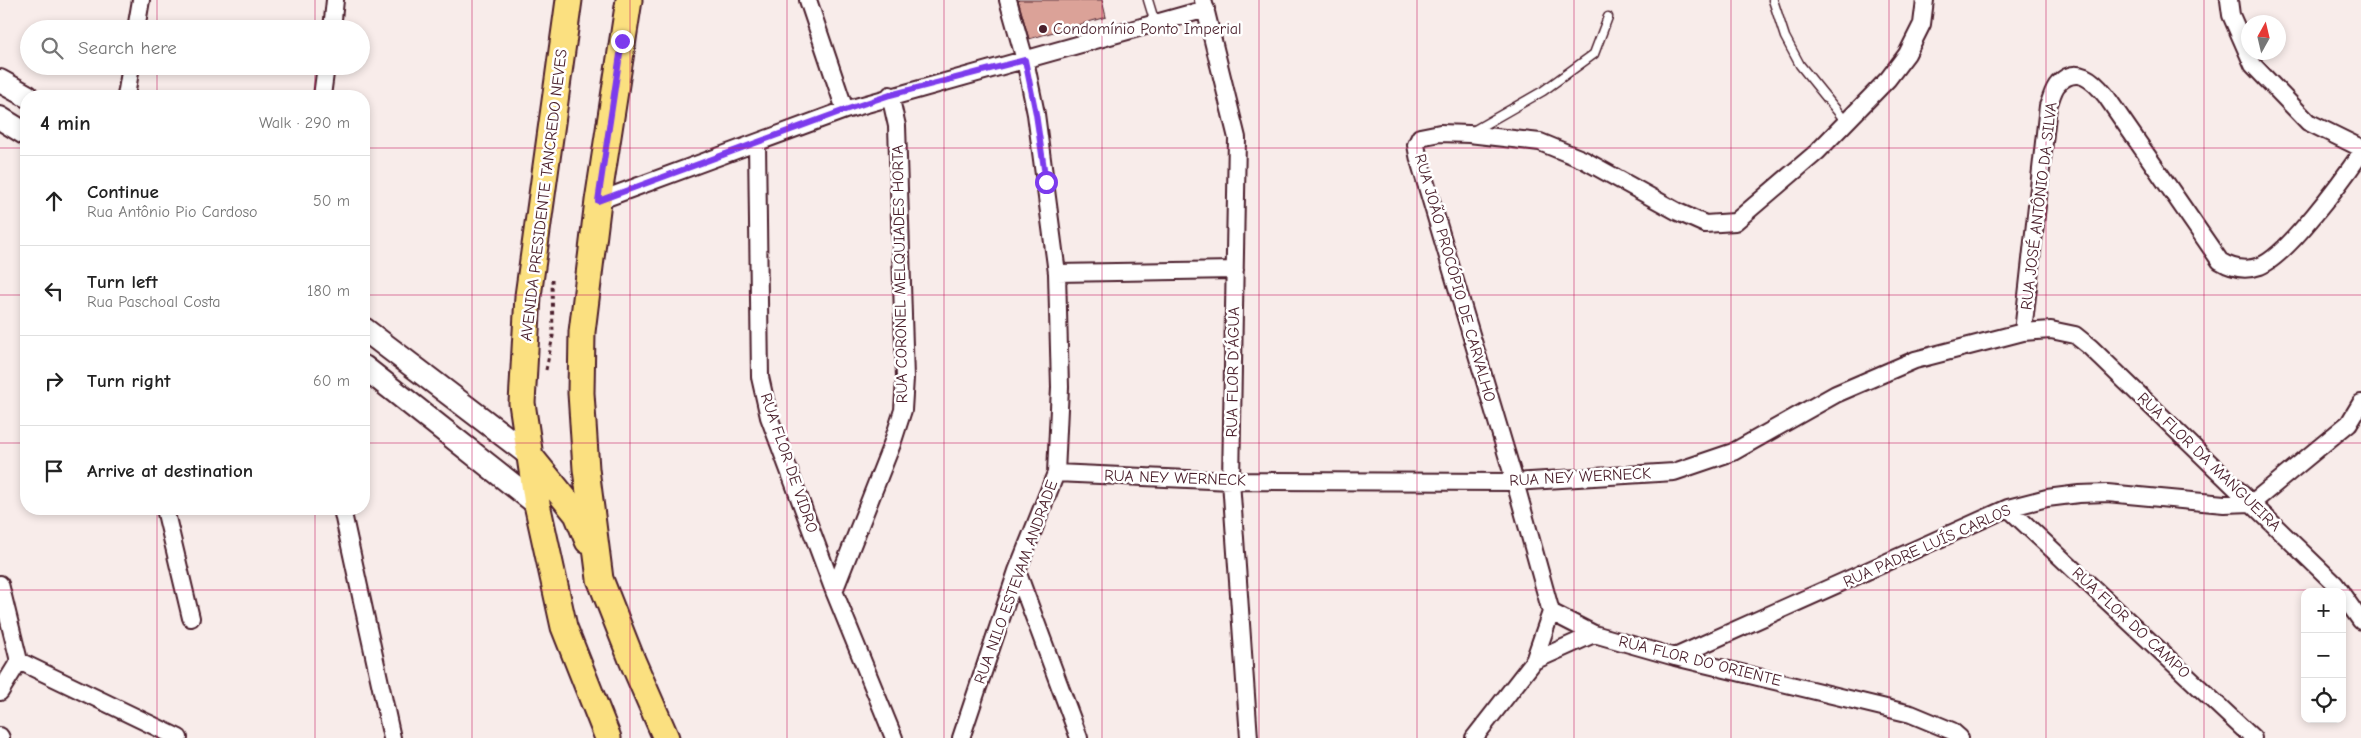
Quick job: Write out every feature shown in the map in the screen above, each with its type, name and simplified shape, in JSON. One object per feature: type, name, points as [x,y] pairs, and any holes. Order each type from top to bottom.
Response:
[{"type":"main road","name":"AVENIDA PRESIDENTE TANCREDO NEVES","points":[[569,0],[528,296],[522,402],[536,504],[564,627],[608,738]]},
{"type":"main road","points":[[600,579],[586,469],[581,393],[582,332],[598,201],[629,0]]},
{"type":"main road","points":[[528,454],[577,514],[632,660],[666,738]]},
{"type":"street","points":[[138,20],[141,0]]},
{"type":"street","points":[[333,20],[336,0]]},
{"type":"street","points":[[808,0],[845,110]]},
{"type":"street","name":"RUA NILO ESTEVAM ANDRADE","points":[[961,738],[1018,571],[1056,474],[1060,387],[1057,274],[1036,114],[1025,60],[1008,0]]},
{"type":"street","name":"RUA JOÃO PROCÓPIO DE CARVALHO","points":[[1515,482],[1416,145],[1420,136],[1426,134],[1469,134],[1540,142],[1564,150],[1678,212],[1705,224],[1735,222],[1817,152],[1847,123],[1907,54],[1922,24],[1925,0]]},
{"type":"street","points":[[2229,0],[2231,15],[2253,65],[2308,122],[2361,148]]},
{"type":"street","points":[[598,201],[890,95],[1025,60],[1155,23],[1204,4]]},
{"type":"street","name":"RUA FLOR D'ÁGUA","points":[[1204,4],[1237,138],[1231,481],[1249,738]]},
{"type":"street","points":[[127,90],[130,75]]},
{"type":"street","points":[[323,90],[325,75]]},
{"type":"street","name":"RUA JOSÉ ANTÔNIO DA SILVA","points":[[2023,332],[2048,106],[2057,84],[2068,78],[2079,75],[2093,80],[2220,261],[2231,268],[2248,269],[2262,265],[2278,254],[2336,190],[2361,153]]},
{"type":"street","points":[[0,81],[20,92]]},
{"type":"street","name":"RUA CORONEL MELQUIADES HORTA","points":[[834,591],[892,444],[903,410],[905,378],[897,126],[890,95]]},
{"type":"street","points":[[0,118],[20,130]]},
{"type":"street","name":"RUA FLOR DE VIDRO","points":[[758,143],[760,377],[769,417],[834,591],[894,738]]},
{"type":"street","points":[[1057,274],[1234,270]]},
{"type":"street","name":"RUA NEY WERNECK","points":[[1056,474],[1231,481],[1515,482],[1674,472],[1733,452],[1836,394],[1915,360],[2023,332],[2051,330],[2075,335]]},
{"type":"street","points":[[370,334],[528,454]]},
{"type":"street","name":"RUA FLOR DA MANGUEIRA","points":[[2075,335],[2339,588]]},
{"type":"street","points":[[370,372],[536,504]]},
{"type":"street","points":[[2252,503],[2348,423],[2361,404]]},
{"type":"street","points":[[1474,738],[1534,661],[1551,612],[1515,482]]},
{"type":"street","name":"RUA PADRE LUÍS CARLOS","points":[[1675,657],[2008,508],[2047,498],[2107,493],[2224,504],[2252,503]]},
{"type":"street","name":"RUA FLOR DO CAMPO","points":[[2008,508],[2253,738]]},
{"type":"street","points":[[166,515],[191,618]]},
{"type":"street","points":[[343,515],[392,738]]},
{"type":"street","points":[[1018,571],[1079,738]]},
{"type":"street","points":[[0,584],[19,662],[0,692]]},
{"type":"street","name":"RUA FLOR DA MANGUEIRA","points":[[2346,599],[2361,622]]},
{"type":"street","name":"RUA FLOR DO ORIENTE","points":[[1551,612],[1594,634],[1675,657],[1911,714],[1952,730],[1960,738]]},
{"type":"street","points":[[1534,661],[1594,634]]},
{"type":"street","points":[[19,662],[179,738]]},
{"type":"lane","points":[[1148,0],[1155,23]]},
{"type":"lane","points":[[1773,0],[1785,37],[1800,65],[1847,123]]},
{"type":"lane","points":[[1469,134],[1543,91],[1594,54],[1608,17]]},
{"type":"building","name":"Condomínio Ponto Imperial","points":[[1018,0],[1102,0],[1106,17],[1029,39]]},
{"type":"place","name":"Condomínio Ponto Imperial","points":[[1043,29]]},
{"type":"route","points":[[622,41],[598,201],[890,95],[1025,60],[1036,114],[1046,182]]}]
